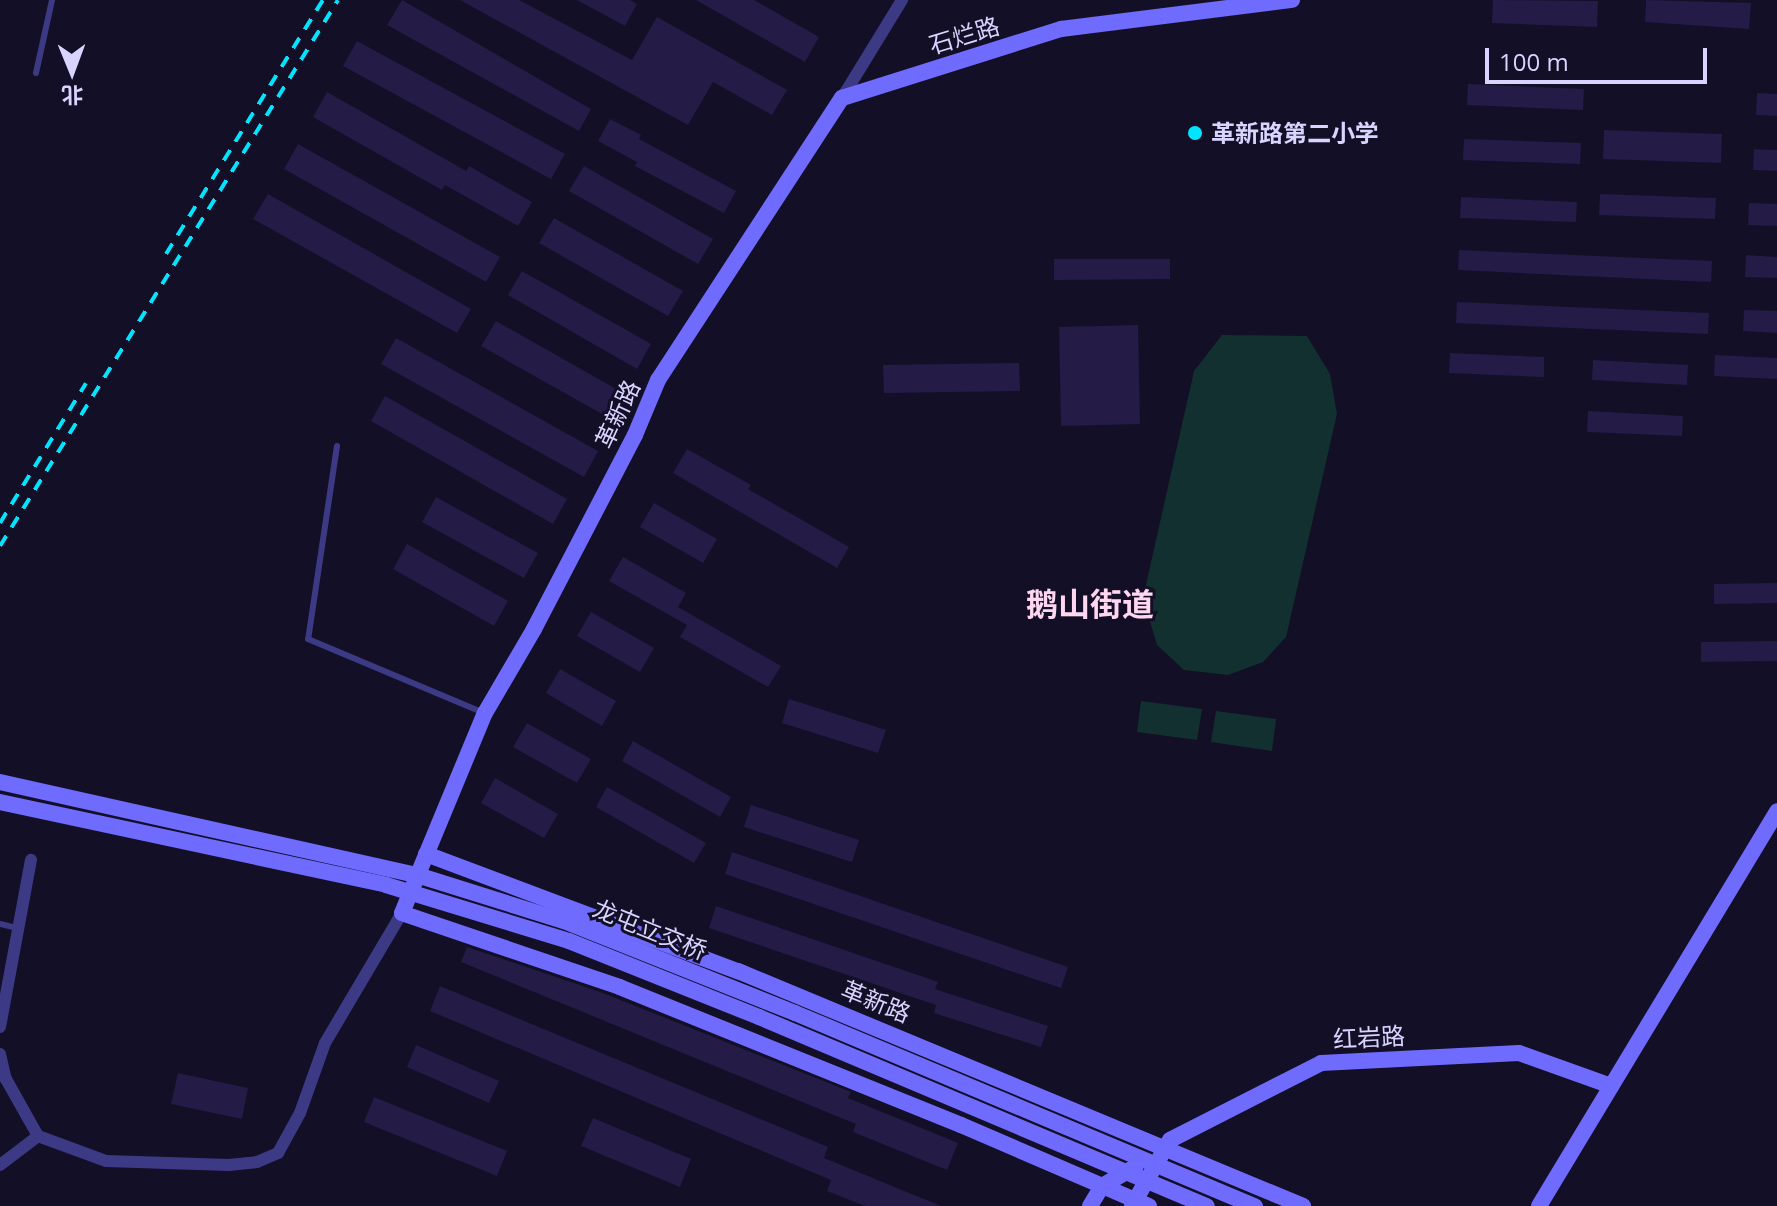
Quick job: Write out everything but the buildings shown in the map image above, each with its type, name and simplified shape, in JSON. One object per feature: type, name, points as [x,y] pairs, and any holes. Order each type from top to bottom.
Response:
[{"type":"street","points":[[842,98],[902,0]]},
{"type":"street","name":"石烂路","points":[[842,98],[1061,29],[1292,0]]},
{"type":"street","name":"革新路","points":[[402,913],[485,713],[542,615],[635,435],[658,380],[842,98]]},
{"type":"street","name":"龙屯立交桥","points":[[0,782],[417,875],[564,921],[795,1013],[1255,1206]]},
{"type":"street","name":"龙屯立交桥","points":[[0,802],[386,885],[569,941],[759,1017],[1207,1206]]},
{"type":"street","points":[[1539,1206],[1777,811]]},
{"type":"street","name":"革新路","points":[[426,854],[738,971],[1303,1206]]},
{"type":"street","points":[[0,1027],[31,860]]},
{"type":"street","points":[[0,1057],[6,1079],[38,1136],[106,1161],[229,1165],[257,1162],[278,1153],[300,1113],[325,1043],[402,913],[620,987],[961,1125],[1138,1204]]},
{"type":"street","name":"红岩路","points":[[1138,1204],[1170,1140],[1321,1063],[1519,1053],[1611,1086]]},
{"type":"street","points":[[0,1165],[38,1136]]},
{"type":"street","points":[[1090,1206],[1102,1186],[1165,1148]]},
{"type":"lane","points":[[36,73],[52,0]]},
{"type":"lane","points":[[337,446],[308,639],[485,713]]},
{"type":"lane","points":[[0,924],[18,928]]},
{"type":"green space","points":[[1222,335],[1307,336],[1330,374],[1337,414],[1286,637],[1263,662],[1228,675],[1184,670],[1157,645],[1143,598],[1194,371]]},
{"type":"green space","points":[[1141,701],[1202,709],[1197,740],[1137,732]]},
{"type":"green space","points":[[1216,711],[1276,719],[1272,751],[1211,742]]},
{"type":"railway","points":[[166,254],[323,0]]},
{"type":"railway","points":[[0,546],[338,0]]},
{"type":"railway","points":[[0,523],[86,383]]},
{"type":"place","name":"革新路第二小学","points":[[1195,133]]},
{"type":"district","name":"鹅山街道","points":[[1090,604]]}]
